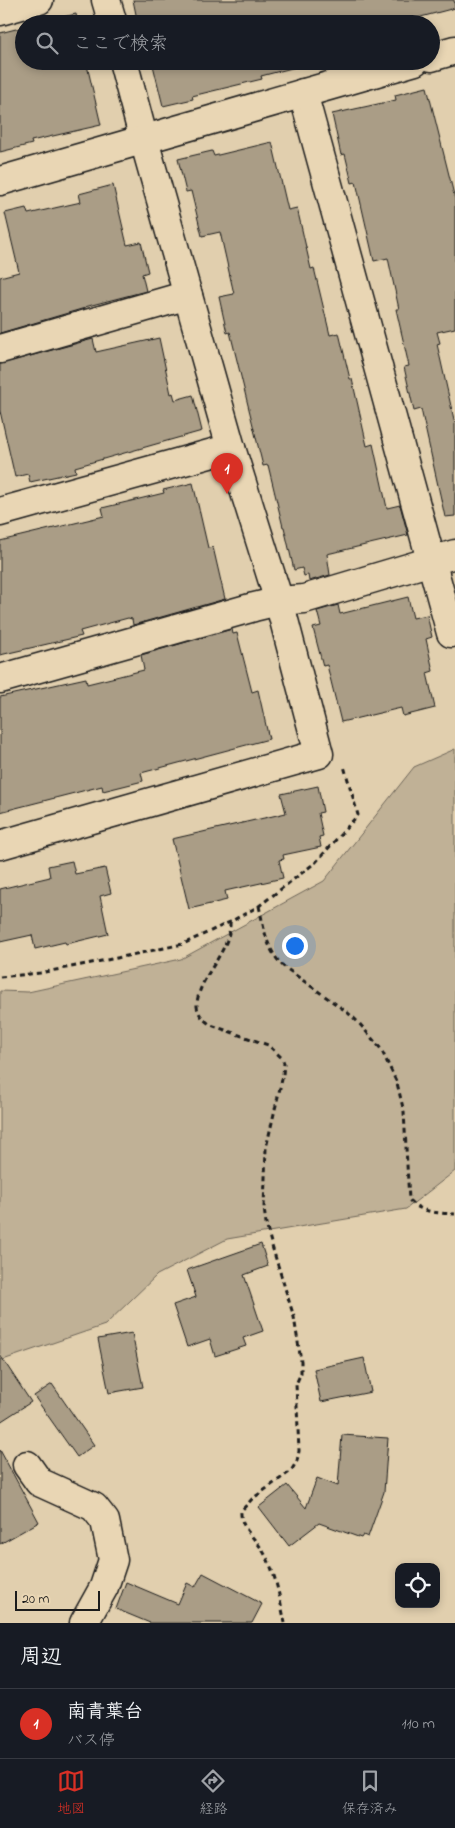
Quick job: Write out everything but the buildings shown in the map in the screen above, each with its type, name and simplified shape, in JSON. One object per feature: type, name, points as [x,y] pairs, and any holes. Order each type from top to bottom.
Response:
[{"type":"street","points":[[0,11],[39,0]]},
{"type":"street","points":[[106,0],[110,15]]},
{"type":"street","points":[[0,845],[319,754],[279,602],[231,448],[125,70]]},
{"type":"street","points":[[0,181],[384,70]]},
{"type":"street","points":[[303,93],[444,557],[451,633]]},
{"type":"street","points":[[0,349],[188,295]]},
{"type":"street","points":[[0,512],[231,448]]},
{"type":"street","points":[[0,679],[279,602],[304,599],[444,557]]},
{"type":"street","points":[[27,1465],[40,1482],[94,1507],[105,1521],[113,1560],[104,1587],[84,1623]]},
{"type":"path","points":[[0,977],[98,962],[183,944],[259,906],[316,862],[358,815],[343,763],[319,754]]},
{"type":"path","points":[[259,906],[268,946],[275,958],[358,1022],[381,1049],[388,1062],[397,1083],[404,1112],[409,1200],[416,1208],[455,1214]]},
{"type":"path","points":[[230,922],[228,939],[203,986],[197,1003],[199,1012],[204,1021],[211,1025],[268,1045],[282,1058],[284,1063],[283,1076],[266,1148],[264,1208],[271,1243],[294,1317],[301,1361],[301,1372],[296,1384],[299,1451],[298,1461],[291,1471],[252,1499],[241,1511],[241,1518],[245,1528],[260,1546],[272,1568],[285,1623]]},
{"type":"shaded area","points":[[455,749],[455,1171],[406,1209],[227,1239],[157,1275],[105,1325],[0,1361],[0,991],[28,992],[181,959],[324,881],[414,767]]},
{"type":"place","name":"南青葉台","points":[[227,494]]}]
